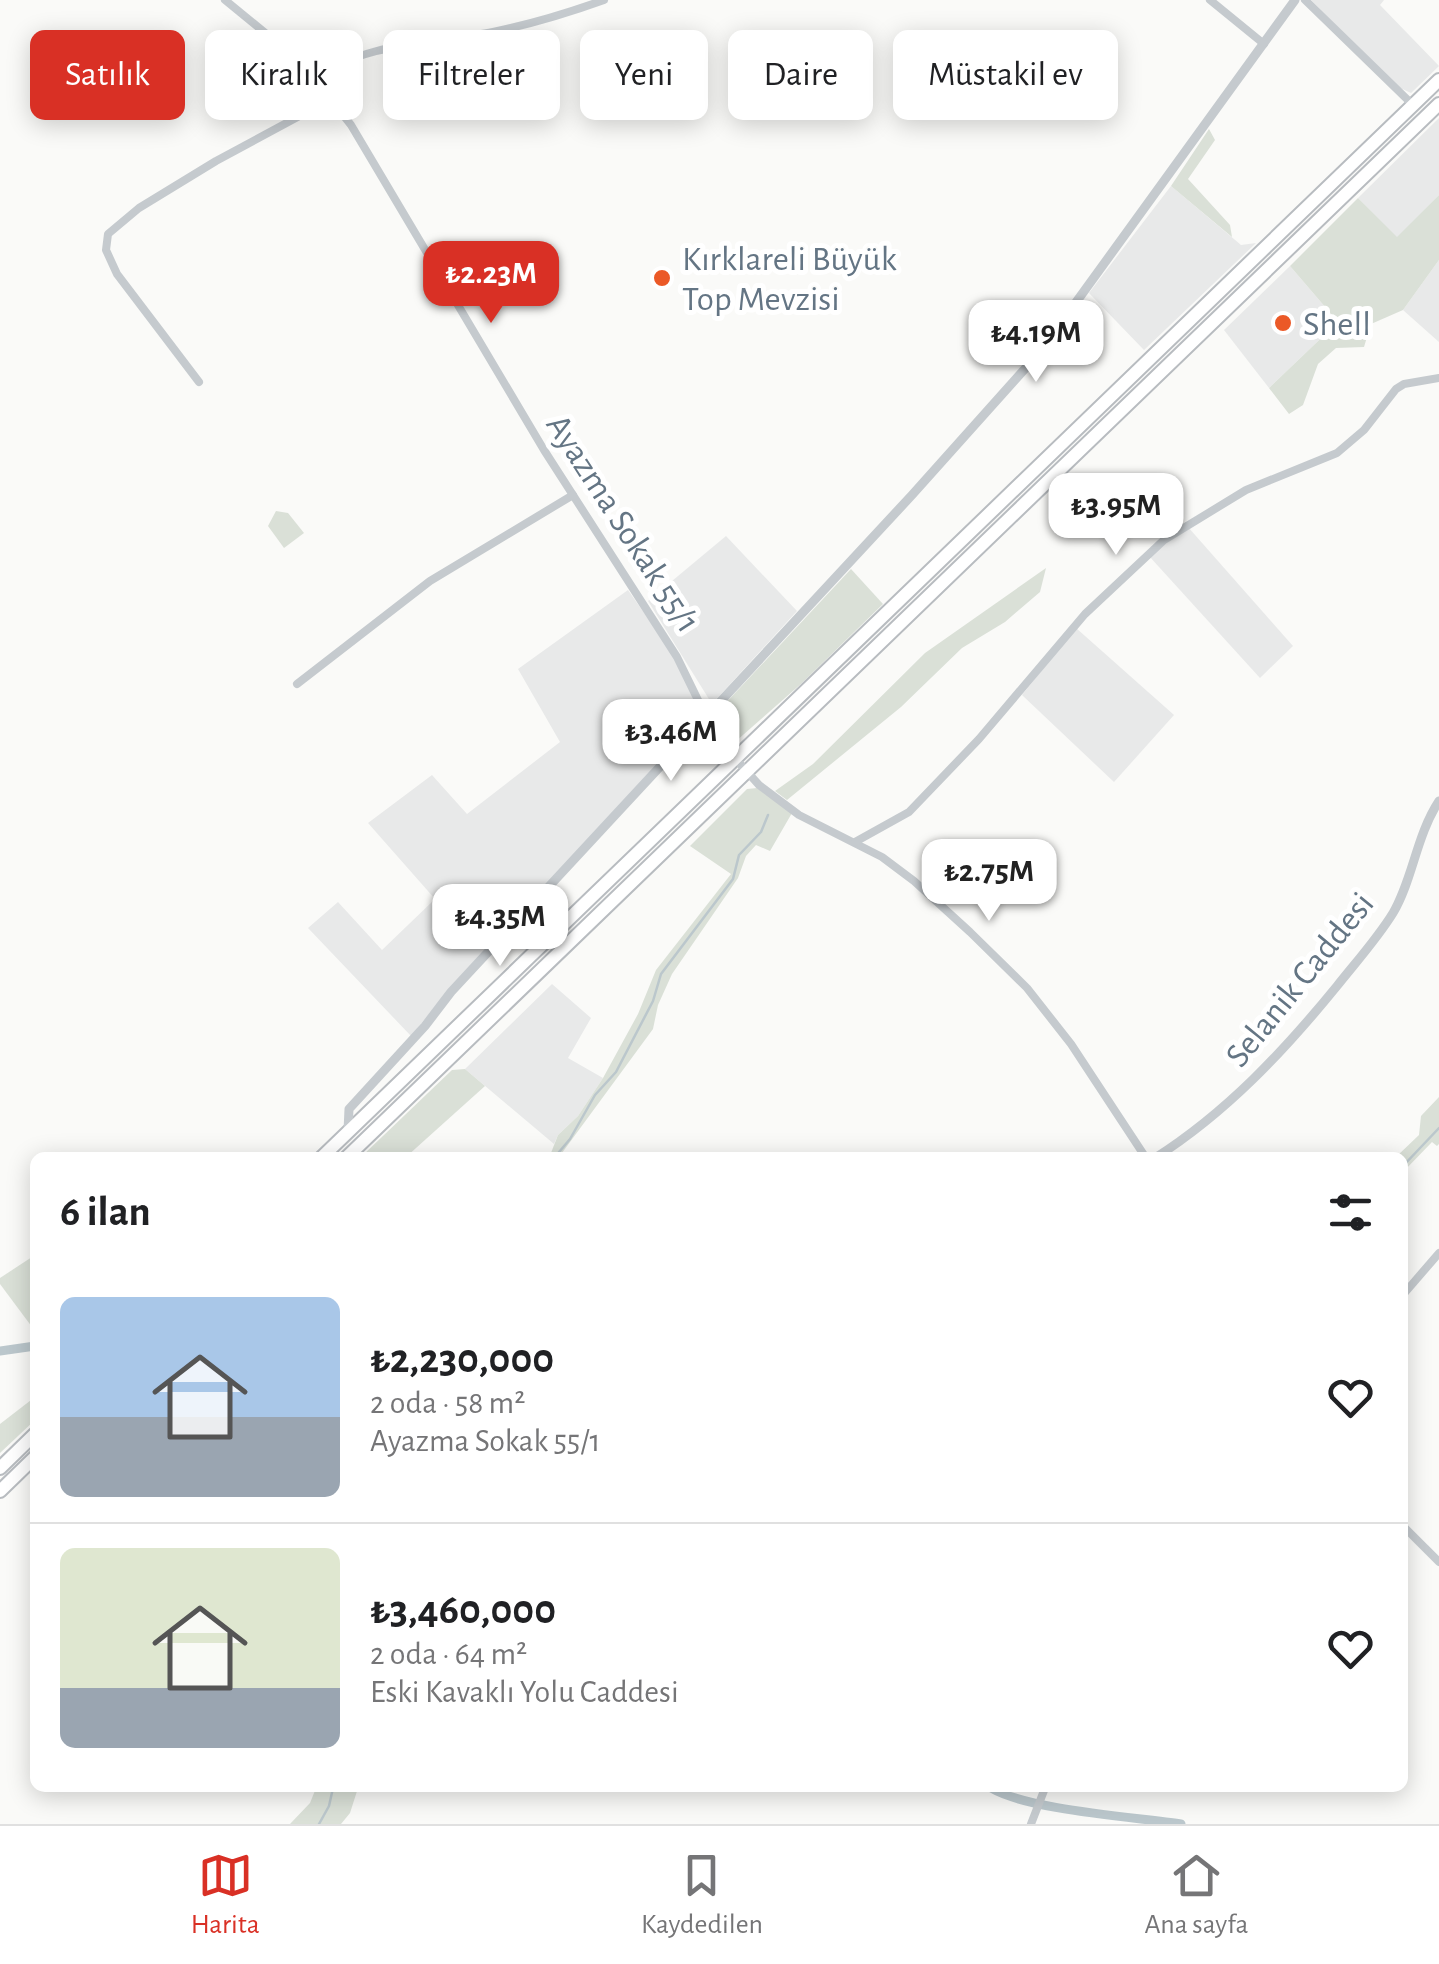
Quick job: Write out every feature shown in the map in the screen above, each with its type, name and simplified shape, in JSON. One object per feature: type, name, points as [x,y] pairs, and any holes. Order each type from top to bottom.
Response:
[{"type":"highway","points":[[327,1152],[1439,80]]},
{"type":"highway","points":[[352,1152],[1439,104]]},
{"type":"highway","points":[[0,1468],[30,1439]]},
{"type":"highway","points":[[0,1491],[30,1462]]},
{"type":"street","name":"Ayazma Sokak 55/1","points":[[225,0],[261,30]]},
{"type":"street","points":[[363,57],[438,39],[521,26],[604,0]]},
{"type":"street","points":[[1210,0],[1264,44]]},
{"type":"street","points":[[348,1131],[349,1109],[451,992],[916,492],[1051,339],[1295,0]]},
{"type":"street","points":[[1305,0],[1413,105]]},
{"type":"street","points":[[199,382],[117,274],[106,250],[108,234],[139,208],[292,120]]},
{"type":"street","name":"Ayazma Sokak 55/1","points":[[347,120],[573,495],[677,657],[716,737],[747,773],[799,814],[855,842],[914,881],[1028,988],[1071,1044],[1142,1152]]},
{"type":"street","points":[[855,842],[909,812],[979,739],[1085,614],[1164,540],[1246,490],[1338,454],[1364,430],[1396,389],[1439,378]]},
{"type":"street","points":[[297,684],[430,581],[573,495]]},
{"type":"street","name":"Selanik Caddesi","points":[[1165,1152],[1248,1086],[1370,945],[1395,910],[1426,820],[1439,801]]},
{"type":"street","points":[[1408,1289],[1439,1253]]},
{"type":"street","points":[[1408,1532],[1439,1562]]},
{"type":"street","points":[[1031,1824],[1044,1792]]},
{"type":"shaded area","points":[[1311,0],[1384,0],[1380,5],[1439,66],[1411,93],[1396,86]]},
{"type":"shaded area","points":[[1439,118],[1439,195],[1397,238],[1358,198]]},
{"type":"shaded area","points":[[1209,129],[1215,140],[1188,179],[1230,225],[1232,237],[1171,186]]},
{"type":"shaded area","points":[[1171,186],[1241,245],[1256,243],[1144,350],[1089,293]]},
{"type":"shaded area","points":[[1439,195],[1439,260],[1403,310],[1371,324],[1364,347],[1336,348],[1318,364],[1303,405],[1289,414],[1269,388],[1338,322],[1290,266],[1358,198],[1397,237]]},
{"type":"shaded area","points":[[1439,260],[1439,342],[1403,310]]},
{"type":"shaded area","points":[[1290,266],[1338,322],[1269,388],[1224,330]]},
{"type":"shaded area","points":[[276,511],[288,513],[304,533],[284,548],[268,526]]},
{"type":"shaded area","points":[[1188,527],[1293,646],[1260,678],[1149,556]]},
{"type":"shaded area","points":[[726,536],[797,611],[712,704],[648,601]]},
{"type":"shaded area","points":[[1046,568],[1040,592],[1005,622],[962,648],[901,707],[787,800],[775,791],[813,764],[925,653]]},
{"type":"shaded area","points":[[851,569],[883,604],[735,742],[726,741],[716,724],[721,708]]},
{"type":"shaded area","points":[[628,590],[677,660],[702,715],[449,989],[411,1036],[308,928],[338,902],[382,950],[435,899],[368,823],[432,775],[467,814],[560,742],[518,669]]},
{"type":"shaded area","points":[[1076,628],[1174,715],[1114,782],[1022,695]]},
{"type":"shaded area","points":[[757,788],[792,813],[770,851],[756,845],[746,856],[738,878],[672,974],[658,1005],[653,1029],[563,1152],[551,1152],[558,1135],[578,1116],[603,1078],[638,1014],[656,970],[731,874],[690,846],[747,789]]},
{"type":"shaded area","points":[[552,984],[591,1018],[568,1058],[603,1078],[554,1144],[465,1069]]},
{"type":"shaded area","points":[[465,1069],[485,1086],[412,1152],[366,1152],[452,1070]]},
{"type":"shaded area","points":[[1439,1097],[1439,1144],[1432,1142],[1408,1167],[1408,1152],[1401,1152],[1419,1135],[1421,1116]]},
{"type":"shaded area","points":[[30,1258],[30,1324],[0,1284],[0,1278]]},
{"type":"shaded area","points":[[30,1401],[30,1425],[0,1453],[0,1424]]},
{"type":"shaded area","points":[[314,1792],[357,1792],[350,1813],[341,1824],[290,1824],[310,1803]]},
{"type":"waterway","points":[[559,1152],[595,1095],[616,1072],[653,1001],[661,974],[733,879],[739,855],[761,832],[768,815]]},
{"type":"waterway","points":[[1408,1161],[1439,1128]]},
{"type":"waterway","points":[[0,1351],[30,1347]]},
{"type":"waterway","points":[[319,1824],[332,1792]]},
{"type":"waterway","points":[[1000,1792],[1055,1807],[1181,1824]]},
{"type":"place","name":"Kırklareli Büyük Top Mevzisi","points":[[662,278]]},
{"type":"place","name":"Shell","points":[[1283,323]]}]
